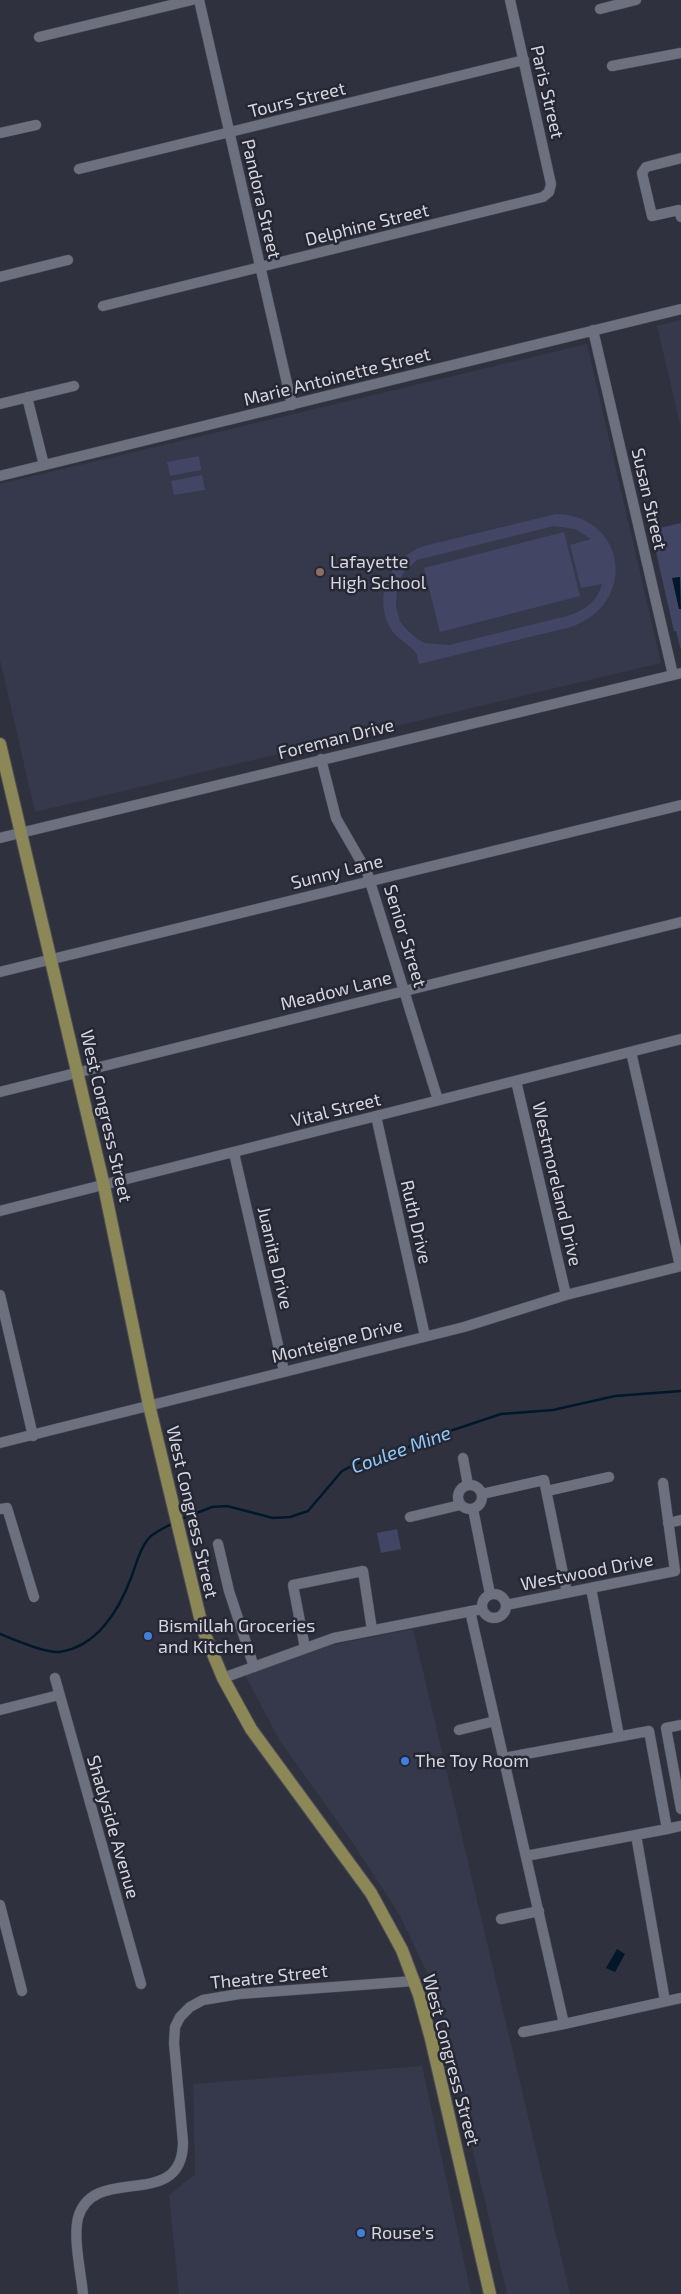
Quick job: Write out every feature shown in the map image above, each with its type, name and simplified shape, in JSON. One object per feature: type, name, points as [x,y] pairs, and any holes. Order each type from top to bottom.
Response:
[{"type":"main road","name":"West Congress Street","points":[[0,744],[104,1186],[149,1405],[201,1623],[223,1678],[251,1729],[371,1893],[395,1934],[414,1981],[431,2039],[490,2294]]},
{"type":"street","points":[[39,37],[192,0]]},
{"type":"street","name":"Pandora Street","points":[[199,0],[292,405]]},
{"type":"street","name":"Paris Street","points":[[510,0],[551,184],[549,192]]},
{"type":"street","points":[[600,9],[636,0]]},
{"type":"street","points":[[612,66],[681,53]]},
{"type":"street","name":"Tours Street","points":[[79,169],[230,134],[524,60]]},
{"type":"street","points":[[0,133],[36,125]]},
{"type":"street","points":[[681,158],[646,167],[642,173],[652,216],[679,210],[681,217]]},
{"type":"street","name":"Delphine Street","points":[[103,306],[543,198],[549,192]]},
{"type":"street","points":[[0,277],[68,260]]},
{"type":"street","name":"Marie Antoinette Street","points":[[0,476],[681,309]]},
{"type":"street","name":"Susan Street","points":[[593,330],[677,674]]},
{"type":"street","points":[[0,404],[74,386]]},
{"type":"street","points":[[27,397],[44,464]]},
{"type":"street","name":"Foreman Drive","points":[[0,838],[677,674]]},
{"type":"street","name":"Senior Street","points":[[321,759],[336,818],[361,859],[370,880],[438,1100]]},
{"type":"street","name":"Sunny Lane","points":[[0,972],[681,805]]},
{"type":"street","name":"Meadow Lane","points":[[0,1092],[681,922]]},
{"type":"street","name":"Vital Street","points":[[0,1211],[681,1039]]},
{"type":"street","points":[[631,1052],[680,1266]]},
{"type":"street","name":"Westmoreland Drive","points":[[516,1081],[566,1295]]},
{"type":"street","name":"Ruth Drive","points":[[376,1116],[425,1336]]},
{"type":"street","name":"Juanita Drive","points":[[234,1153],[284,1371]]},
{"type":"street","name":"Monteigne Drive","points":[[0,1443],[425,1336],[509,1314],[566,1295],[680,1266]]},
{"type":"street","points":[[0,1295],[32,1436]]},
{"type":"street","points":[[463,1458],[468,1485]]},
{"type":"street","points":[[547,1491],[608,1477]]},
{"type":"street","points":[[482,1494],[544,1480],[567,1593]]},
{"type":"street","points":[[663,1483],[668,1523],[676,1549]]},
{"type":"street","points":[[468,1485],[476,1487],[482,1494]]},
{"type":"street","points":[[468,1485],[458,1493],[460,1505],[467,1510],[473,1509],[480,1504],[482,1494]]},
{"type":"street","points":[[410,1516],[460,1505]]},
{"type":"street","points":[[0,1510],[7,1508],[34,1597]]},
{"type":"street","points":[[473,1509],[490,1594]]},
{"type":"street","points":[[668,1523],[681,1520]]},
{"type":"street","points":[[218,1544],[228,1591],[254,1667]]},
{"type":"street","name":"Westwood Drive","points":[[506,1605],[675,1571],[676,1549]]},
{"type":"street","points":[[305,1648],[293,1585],[363,1571],[372,1630]]},
{"type":"street","points":[[591,1588],[619,1736]]},
{"type":"street","points":[[490,1594],[500,1595],[506,1605],[502,1615],[495,1618],[487,1616],[482,1609],[483,1601],[490,1594]]},
{"type":"street","points":[[223,1678],[334,1638],[482,1609]]},
{"type":"street","points":[[470,1611],[564,2024]]},
{"type":"street","name":"Shadyside Avenue","points":[[54,1678],[141,1984]]},
{"type":"street","points":[[0,1710],[59,1695]]},
{"type":"street","points":[[459,1730],[495,1721]]},
{"type":"street","points":[[681,1725],[666,1728],[681,1809]]},
{"type":"street","points":[[504,1758],[649,1730],[667,1829]]},
{"type":"street","points":[[657,1773],[674,1770]]},
{"type":"street","points":[[526,1856],[681,1826]]},
{"type":"street","points":[[636,1834],[665,2001]]},
{"type":"street","points":[[0,1905],[22,1991]]},
{"type":"street","points":[[501,1919],[539,1911]]},
{"type":"street","name":"Theatre Street","points":[[83,2294],[77,2233],[78,2216],[82,2209],[95,2194],[104,2190],[146,2185],[161,2181],[173,2171],[181,2158],[183,2142],[174,2038],[177,2022],[184,2011],[203,2000],[238,1994],[414,1981]]},
{"type":"street","points":[[523,2032],[681,1998]]},
{"type":"shaded area","points":[[681,320],[681,429],[657,326]]},
{"type":"shaded area","name":"Lafayette High School","points":[[587,344],[661,663],[35,812],[0,660],[0,484]]},
{"type":"shaded area","points":[[199,456],[201,470],[170,476],[167,462]]},
{"type":"shaded area","points":[[202,475],[205,490],[174,495],[171,481]]},
{"type":"shaded area","points":[[556,514],[580,518],[598,529],[610,545],[615,563],[614,582],[607,600],[593,616],[571,627],[419,664],[416,653],[393,632],[387,620],[384,594],[393,570],[401,560],[424,546]],"holes":[[[554,526],[575,529],[591,539],[570,545],[581,588],[602,584],[594,600],[579,611],[567,616],[449,645],[425,643],[417,639],[400,621],[396,607],[397,584],[405,571],[417,560]]]},
{"type":"shaded area","points":[[681,523],[681,650],[676,631],[674,631],[651,530]]},
{"type":"shaded area","points":[[564,532],[580,596],[440,632],[424,568]]},
{"type":"shaded area","points":[[680,577],[681,609],[679,609],[672,578]]},
{"type":"shaded area","points":[[397,1529],[401,1549],[381,1553],[377,1533]]},
{"type":"shaded area","points":[[413,1629],[570,2294],[507,2294],[434,1987],[399,1914],[351,1840],[280,1741],[245,1675],[327,1646]]},
{"type":"shaded area","points":[[617,1949],[625,1954],[615,1972],[606,1968]]},
{"type":"shaded area","points":[[422,2066],[471,2294],[179,2294],[169,2195],[195,2174],[193,2084]]},
{"type":"waterway","name":"Coulee Mine","points":[[181,1519],[212,1507],[227,1506],[273,1518],[290,1517],[308,1511],[342,1471],[358,1463],[386,1456],[441,1434],[501,1414],[553,1410],[615,1396],[681,1391]]},
{"type":"waterway","name":"Coulee Mine","points":[[0,1634],[30,1646],[53,1652],[73,1649],[85,1643],[105,1625],[113,1614],[126,1590],[145,1543],[151,1536],[174,1523]]},
{"type":"place","name":"Lafayette High School","points":[[320,572]]},
{"type":"place","name":"Bismillah Groceries and Kitchen","points":[[148,1636]]},
{"type":"place","name":"The Toy Room","points":[[405,1761]]},
{"type":"place","name":"Rouse's","points":[[361,2233]]}]
